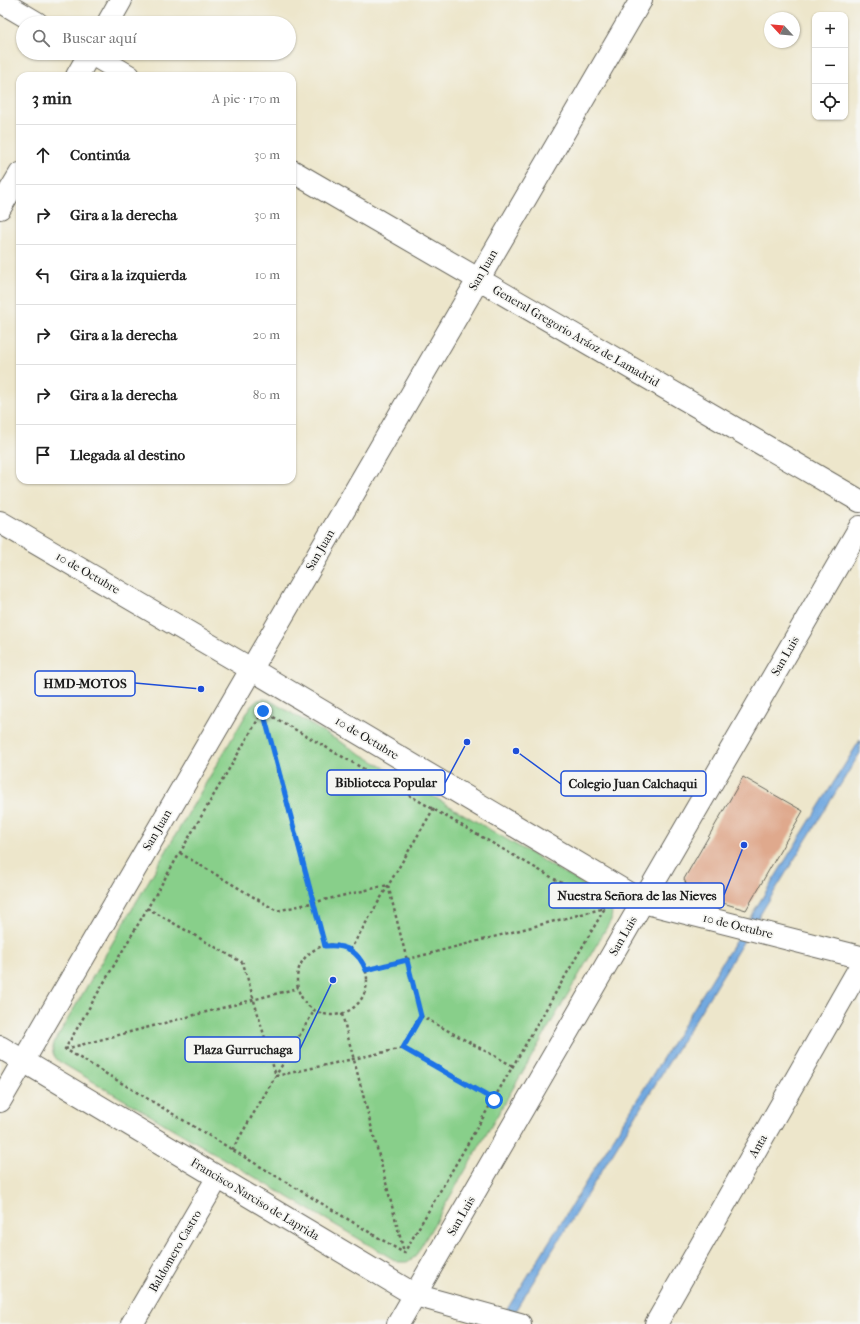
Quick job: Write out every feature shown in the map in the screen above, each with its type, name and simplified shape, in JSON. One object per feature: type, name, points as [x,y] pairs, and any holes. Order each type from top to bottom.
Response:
[{"type":"street","points":[[112,16],[121,0]]},
{"type":"street","name":"San Juan","points":[[0,1101],[641,0]]},
{"type":"street","points":[[0,2],[25,16]]},
{"type":"street","points":[[79,72],[86,60]]},
{"type":"street","points":[[102,60],[122,72]]},
{"type":"street","name":"General Gregorio Aráoz de Lamadrid","points":[[296,173],[860,501]]},
{"type":"street","points":[[0,208],[16,181]]},
{"type":"street","name":"10 de Octubre","points":[[0,522],[643,902],[860,957]]},
{"type":"street","name":"San Luis","points":[[398,1324],[860,527]]},
{"type":"street","name":"Anta","points":[[656,1324],[860,967]]},
{"type":"street","name":"Francisco Narciso de Laprida","points":[[0,1047],[415,1295],[520,1324]]},
{"type":"street","name":"Baldomero Castro","points":[[132,1324],[218,1177]]},
{"type":"path","points":[[263,711],[434,808],[605,908]]},
{"type":"path","points":[[65,1049],[263,711]]},
{"type":"path","points":[[263,711],[325,946]]},
{"type":"path","points":[[350,950],[434,808]]},
{"type":"path","points":[[180,853],[276,910],[388,885]]},
{"type":"path","points":[[388,885],[421,1016],[403,1048]]},
{"type":"path","points":[[148,908],[244,963],[276,1076]]},
{"type":"path","points":[[366,970],[605,908]]},
{"type":"path","points":[[404,1253],[605,908]]},
{"type":"path","points":[[325,946],[342,946],[350,950],[357,955],[366,970],[368,981],[360,1002],[352,1009],[342,1014],[323,1014],[314,1011],[301,997],[298,988],[297,977],[300,966],[306,957],[314,950],[325,946]]},
{"type":"path","points":[[65,1049],[298,988]]},
{"type":"path","points":[[232,1150],[314,1011]]},
{"type":"path","points":[[342,1014],[404,1253]]},
{"type":"path","points":[[421,1016],[513,1066]]},
{"type":"path","points":[[276,1076],[403,1048],[494,1100]]},
{"type":"path","points":[[65,1049],[404,1253]]},
{"type":"green space","points":[[258,700],[269,700],[603,896],[611,906],[611,920],[415,1257],[407,1262],[398,1262],[60,1062],[53,1053],[55,1041],[251,706]]},
{"type":"water","points":[[860,740],[860,753],[507,1324],[498,1324]]},
{"type":"building","points":[[743,777],[803,811],[746,910],[690,893],[684,879]]},
{"type":"place","name":"HMD-MOTOS","points":[[201,689]]},
{"type":"place","name":"Biblioteca Popular","points":[[467,742]]},
{"type":"place","name":"Colegio Juan Calchaqui","points":[[516,751]]},
{"type":"place","name":"Nuestra Señora de las Nieves","points":[[744,845]]},
{"type":"place","name":"Plaza Gurruchaga","points":[[333,980]]},
{"type":"route","points":[[263,711],[325,946],[342,946],[350,950],[357,955],[366,970],[407,960],[421,1016],[403,1048],[494,1100]]}]
